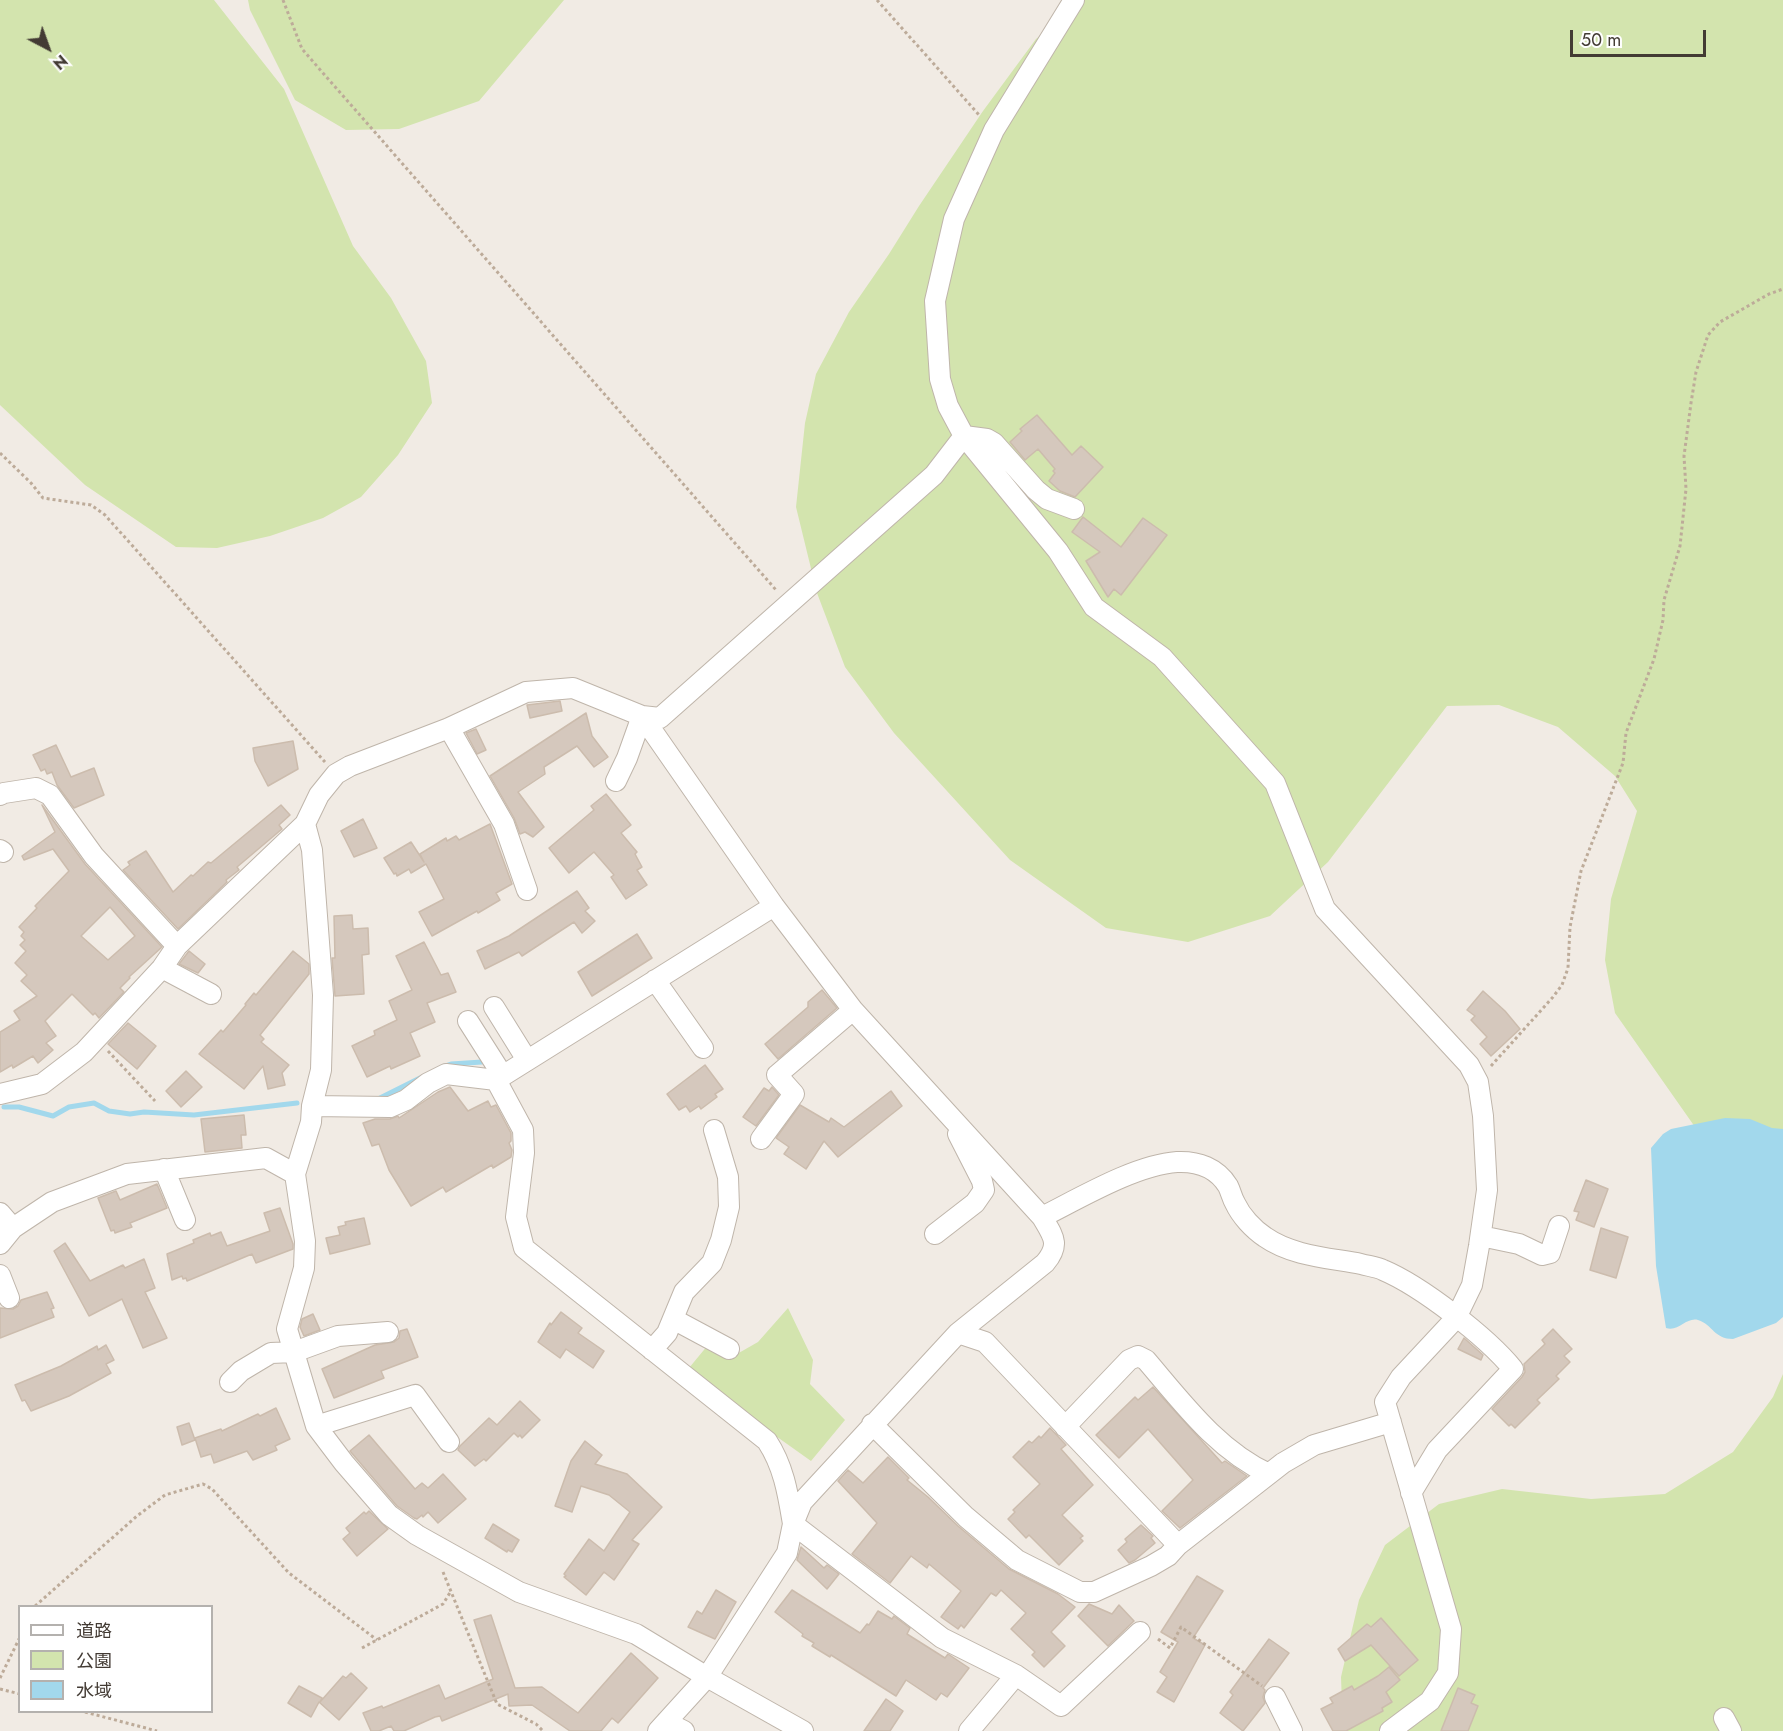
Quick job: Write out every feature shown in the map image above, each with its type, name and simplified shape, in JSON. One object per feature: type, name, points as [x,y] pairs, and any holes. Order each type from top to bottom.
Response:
[{"type":"street","points":[[1074,0],[994,130],[954,219],[935,301],[940,379],[948,406],[964,436],[1058,550],[1094,607],[1162,657],[1275,783],[1325,909],[1469,1065],[1478,1082],[1483,1116],[1487,1190],[1472,1285],[1456,1318],[1401,1377],[1385,1402],[1451,1629],[1448,1673],[1430,1701],[1390,1731]]},
{"type":"street","points":[[0,1094],[42,1084],[84,1052],[162,968],[177,946],[305,824],[318,795],[336,774],[350,766],[449,728],[526,692],[573,688],[642,716],[660,718],[934,475],[964,436]]},
{"type":"street","points":[[964,436],[987,439],[994,443],[1036,490],[1047,499],[1074,509]]},
{"type":"street","points":[[616,781],[642,716]]},
{"type":"street","points":[[642,716],[774,906],[853,1010],[1042,1217],[1054,1237],[1054,1253],[1045,1263],[958,1333],[802,1502],[793,1524],[787,1553],[707,1677],[662,1726],[684,1731]]},
{"type":"street","points":[[449,728],[504,824],[527,890]]},
{"type":"street","points":[[0,795],[36,788],[50,795],[94,856],[177,946]]},
{"type":"street","points":[[305,824],[312,850],[323,995],[321,1070],[312,1106],[311,1122],[295,1174],[305,1241],[304,1268],[287,1329],[316,1426],[344,1463],[389,1515],[417,1535],[519,1592],[636,1634],[802,1731]]},
{"type":"street","points":[[312,1106],[390,1107],[406,1100],[428,1083],[446,1074],[500,1078],[774,906]]},
{"type":"street","points":[[162,968],[211,994]]},
{"type":"street","points":[[655,980],[703,1048]]},
{"type":"street","points":[[494,1007],[527,1060]]},
{"type":"street","points":[[761,1139],[794,1094],[777,1076],[853,1010]]},
{"type":"street","points":[[468,1021],[500,1078],[523,1130],[524,1153],[516,1217],[524,1248],[767,1441],[777,1456],[785,1480],[793,1524],[942,1638],[1016,1675],[1060,1706],[1140,1632]]},
{"type":"street","points":[[935,1234],[975,1203],[984,1190],[982,1181],[956,1130],[958,1123]]},
{"type":"street","points":[[652,1350],[667,1333],[684,1292],[712,1263],[721,1240],[729,1207],[728,1177],[714,1130]]},
{"type":"street","points":[[0,1244],[13,1228],[52,1202],[127,1174],[266,1158],[295,1174]]},
{"type":"street","points":[[1042,1217],[1105,1185],[1148,1168],[1178,1162],[1207,1166],[1228,1186],[1235,1204],[1246,1221],[1265,1237],[1286,1248],[1383,1269],[1423,1293],[1500,1353],[1514,1369],[1437,1450],[1412,1492]]},
{"type":"street","points":[[164,1169],[185,1220]]},
{"type":"street","points":[[0,1213],[13,1228]]},
{"type":"street","points":[[1481,1236],[1519,1244],[1542,1255],[1550,1253],[1559,1226]]},
{"type":"street","points":[[0,1275],[9,1298]]},
{"type":"street","points":[[673,1319],[729,1349]]},
{"type":"street","points":[[230,1382],[241,1371],[271,1353],[294,1352],[338,1336],[388,1332]]},
{"type":"street","points":[[958,1333],[985,1342],[1178,1545]]},
{"type":"street","points":[[1065,1427],[1129,1360],[1138,1356],[1146,1360],[1203,1427],[1236,1455],[1269,1474]]},
{"type":"street","points":[[316,1426],[415,1395],[449,1442]]},
{"type":"street","points":[[872,1424],[966,1517],[1017,1560],[1080,1592],[1094,1592],[1168,1556],[1178,1545],[1283,1463],[1314,1445],[1391,1422]]},
{"type":"street","points":[[969,1731],[1016,1675]]},
{"type":"street","points":[[1275,1697],[1292,1731]]},
{"type":"path","points":[[283,0],[302,49],[789,605]]},
{"type":"path","points":[[877,0],[994,130]]},
{"type":"path","points":[[1480,1098],[1488,1085],[1492,1064],[1553,997],[1562,985],[1568,968],[1570,927],[1581,871],[1623,763],[1626,733],[1654,659],[1663,620],[1664,600],[1680,546],[1686,489],[1684,456],[1688,424],[1696,372],[1708,335],[1720,322],[1769,294],[1783,289]]},
{"type":"path","points":[[0,453],[43,498],[91,505],[105,514],[336,774]]},
{"type":"path","points":[[97,1038],[155,1101]]},
{"type":"path","points":[[36,1605],[137,1516],[165,1495],[203,1484],[212,1489],[289,1573],[377,1640]]},
{"type":"path","points":[[440,1548],[438,1559],[497,1704],[536,1724],[543,1731]]},
{"type":"path","points":[[362,1648],[443,1604],[451,1591]]},
{"type":"path","points":[[1140,1632],[1152,1634],[1170,1648],[1182,1626],[1275,1697]]},
{"type":"path","points":[[0,1678],[18,1641]]},
{"type":"path","points":[[0,1689],[18,1694]]},
{"type":"path","points":[[90,1713],[157,1731]]},
{"type":"green space","points":[[0,0],[214,0],[284,89],[353,246],[391,298],[426,361],[432,403],[398,455],[361,497],[323,518],[270,536],[217,548],[176,547],[85,485],[0,405]]},
{"type":"green space","points":[[248,0],[564,0],[479,101],[399,129],[346,130],[295,100],[250,10]]},
{"type":"green space","points":[[1083,0],[1783,0],[1783,1263],[1702,1137],[1615,1013],[1605,960],[1611,899],[1637,811],[1615,776],[1558,727],[1499,705],[1447,706],[1328,862],[1270,916],[1188,942],[1106,928],[1010,860],[894,733],[845,667],[817,593],[796,507],[805,423],[816,374],[849,312],[983,111],[1036,39]]},
{"type":"green space","points":[[788,1308],[813,1360],[810,1384],[845,1420],[811,1461],[689,1368],[708,1345],[730,1358],[758,1342]]},
{"type":"green space","points":[[1783,1374],[1783,1731],[1343,1731],[1341,1677],[1359,1600],[1385,1545],[1439,1504],[1502,1489],[1591,1499],[1665,1494],[1733,1452],[1773,1397]]},
{"type":"water","points":[[1725,1118],[1750,1119],[1772,1128],[1783,1129],[1783,1317],[1776,1323],[1733,1339],[1722,1337],[1698,1320],[1671,1329],[1666,1328],[1656,1266],[1651,1148],[1663,1134],[1671,1129]]},
{"type":"building","points":[[1037,415],[1072,455],[1081,446],[1103,467],[1075,497],[1060,491],[1049,481],[1055,469],[1038,449],[1025,460],[1010,442],[1022,431],[1020,429]]},
{"type":"building","points":[[1083,517],[1121,547],[1143,518],[1167,535],[1121,595],[1114,589],[1108,597],[1086,561],[1100,552],[1072,532]]},
{"type":"building","points":[[560,701],[562,711],[530,718],[527,705]]},
{"type":"building","points":[[586,713],[592,736],[608,757],[594,767],[577,746],[544,767],[545,774],[518,792],[544,827],[533,837],[525,832],[520,834],[514,818],[490,776]]},
{"type":"building","points":[[476,729],[486,750],[477,754],[466,733]]},
{"type":"building","points":[[293,741],[298,769],[268,786],[255,761],[253,748]]},
{"type":"building","points":[[56,745],[71,777],[94,768],[104,795],[74,808],[57,785],[52,772],[47,774],[45,769],[41,771],[33,755]]},
{"type":"building","points":[[606,794],[631,825],[621,833],[637,852],[635,854],[642,867],[637,870],[647,885],[626,899],[611,877],[614,875],[594,852],[569,873],[549,848],[594,810],[591,806]]},
{"type":"building","points":[[42,805],[85,864],[162,947],[129,977],[120,988],[124,992],[99,1018],[72,994],[45,1021],[56,1036],[46,1043],[53,1050],[38,1063],[33,1056],[13,1068],[12,1065],[0,1072],[0,1032],[20,1020],[14,1011],[37,996],[21,981],[27,975],[15,963],[26,951],[20,945],[25,940],[21,936],[24,932],[19,927],[37,908],[35,906],[69,871],[53,849],[24,860],[22,856],[55,832]],"holes":[[[110,907],[135,936],[108,960],[81,936]]]},
{"type":"building","points":[[281,805],[290,815],[279,825],[282,829],[237,867],[239,870],[226,880],[227,882],[178,929],[123,870],[130,865],[128,862],[146,851],[173,892],[191,875],[193,876],[208,862],[211,863]]},
{"type":"building","points":[[363,819],[377,848],[354,857],[341,831]]},
{"type":"building","points":[[490,824],[512,884],[496,893],[500,900],[432,936],[419,912],[444,899],[426,864],[411,873],[409,869],[397,876],[384,858],[411,842],[424,862],[420,854],[446,838],[447,841],[456,836],[459,840]]},
{"type":"building","points":[[577,891],[589,908],[585,911],[595,921],[582,933],[574,922],[522,956],[519,952],[485,969],[477,951],[509,936]]},
{"type":"building","points":[[352,915],[353,929],[368,928],[369,954],[362,955],[364,994],[335,996],[332,958],[335,958],[334,916]]},
{"type":"building","points":[[637,934],[652,958],[592,996],[578,972]]},
{"type":"building","points":[[424,942],[441,975],[448,973],[456,992],[427,1003],[435,1022],[410,1033],[420,1056],[367,1077],[352,1046],[375,1035],[374,1031],[397,1020],[389,1001],[412,990],[396,956]]},
{"type":"building","points":[[189,951],[205,964],[198,973],[179,964]]},
{"type":"building","points":[[293,951],[309,964],[309,974],[260,1035],[264,1039],[261,1042],[289,1065],[282,1073],[285,1085],[268,1089],[263,1066],[244,1089],[199,1054],[221,1030],[223,1032],[254,993],[256,995]]},
{"type":"building","points":[[822,990],[837,1008],[778,1059],[765,1044],[808,1007],[808,1002]]},
{"type":"building","points":[[1483,991],[1505,1011],[1520,1029],[1491,1056],[1480,1044],[1487,1037],[1471,1020],[1475,1016],[1467,1010]]},
{"type":"building","points":[[128,1023],[156,1046],[137,1069],[108,1044]]},
{"type":"building","points":[[705,1065],[723,1089],[715,1094],[717,1097],[701,1109],[699,1106],[690,1112],[686,1106],[679,1110],[667,1094]]},
{"type":"building","points":[[186,1071],[202,1087],[181,1107],[166,1091]]},
{"type":"building","points":[[450,1087],[468,1111],[488,1101],[491,1107],[496,1105],[511,1133],[509,1143],[512,1150],[511,1157],[493,1168],[492,1165],[446,1192],[443,1187],[411,1206],[389,1170],[379,1144],[372,1146],[363,1123],[375,1119],[390,1119],[398,1116],[399,1118],[438,1092]]},
{"type":"building","points":[[772,1087],[779,1095],[756,1126],[743,1117],[764,1088],[769,1091]]},
{"type":"building","points":[[891,1091],[902,1106],[838,1157],[824,1141],[806,1169],[784,1154],[789,1147],[776,1138],[800,1105],[829,1122],[831,1118],[844,1127]]},
{"type":"building","points":[[244,1115],[246,1135],[241,1135],[242,1148],[205,1152],[201,1119]]},
{"type":"building","points":[[1586,1180],[1608,1189],[1594,1227],[1576,1220],[1579,1212],[1574,1211]]},
{"type":"building","points":[[157,1184],[167,1208],[130,1223],[132,1227],[115,1233],[114,1230],[111,1231],[98,1198],[116,1191],[120,1200]]},
{"type":"building","points":[[280,1208],[293,1249],[256,1263],[252,1254],[187,1281],[182,1276],[172,1280],[167,1254],[194,1243],[193,1240],[210,1233],[211,1236],[221,1232],[227,1246],[270,1231],[264,1213]]},
{"type":"building","points":[[364,1218],[370,1244],[330,1254],[326,1238],[340,1235],[338,1227],[346,1225],[345,1222]]},
{"type":"building","points":[[1601,1228],[1628,1237],[1616,1278],[1590,1270]]},
{"type":"building","points":[[65,1243],[90,1281],[123,1265],[125,1268],[144,1259],[155,1288],[145,1292],[167,1338],[143,1348],[122,1299],[89,1316],[54,1251]]},
{"type":"building","points":[[47,1292],[54,1308],[51,1309],[54,1317],[0,1338],[0,1308],[13,1309],[21,1300]]},
{"type":"building","points":[[561,1312],[582,1328],[578,1333],[604,1351],[593,1368],[566,1349],[560,1358],[538,1342],[550,1323],[551,1325]]},
{"type":"building","points":[[313,1314],[320,1330],[304,1336],[300,1327],[302,1319]]},
{"type":"building","points":[[407,1329],[418,1357],[381,1371],[384,1378],[334,1398],[322,1369],[375,1345],[394,1342],[399,1338],[400,1331]]},
{"type":"building","points":[[1553,1329],[1572,1349],[1564,1356],[1570,1362],[1556,1376],[1559,1379],[1537,1400],[1540,1403],[1515,1428],[1511,1424],[1509,1426],[1492,1409],[1522,1377],[1525,1372],[1524,1364],[1545,1344],[1542,1340]]},
{"type":"building","points":[[1464,1338],[1483,1355],[1481,1360],[1458,1349]]},
{"type":"building","points":[[106,1345],[114,1360],[106,1364],[111,1373],[69,1396],[31,1411],[25,1400],[22,1401],[15,1385],[61,1366],[97,1346],[98,1350]]},
{"type":"building","points":[[1153,1387],[1222,1463],[1225,1461],[1247,1476],[1180,1528],[1162,1511],[1193,1480],[1148,1429],[1119,1458],[1096,1435],[1135,1397],[1138,1400]]},
{"type":"building","points":[[520,1401],[540,1420],[522,1438],[514,1433],[486,1461],[484,1459],[475,1466],[458,1450],[460,1446],[489,1418],[497,1425]]},
{"type":"building","points":[[276,1408],[290,1439],[275,1446],[277,1450],[253,1460],[247,1451],[214,1463],[211,1454],[201,1457],[195,1438],[221,1429],[222,1431]]},
{"type":"building","points":[[189,1423],[195,1440],[182,1445],[177,1427]]},
{"type":"building","points":[[1050,1428],[1066,1445],[1061,1449],[1093,1485],[1062,1515],[1083,1536],[1080,1538],[1083,1541],[1059,1565],[1029,1535],[1026,1538],[1008,1519],[1015,1512],[1013,1510],[1040,1484],[1013,1457],[1029,1441],[1032,1443],[1039,1436],[1041,1438]]},
{"type":"building","points":[[369,1435],[415,1489],[422,1483],[428,1488],[443,1474],[466,1499],[438,1523],[428,1512],[423,1517],[422,1515],[417,1519],[414,1518],[397,1506],[350,1451]]},
{"type":"building","points":[[585,1441],[602,1455],[595,1464],[627,1474],[662,1507],[632,1540],[639,1544],[614,1580],[604,1572],[586,1595],[564,1577],[566,1576],[564,1574],[589,1539],[604,1551],[630,1512],[609,1495],[581,1486],[572,1512],[555,1506],[571,1461]]},
{"type":"building","points":[[888,1457],[909,1478],[907,1480],[1009,1569],[1058,1594],[1075,1607],[1051,1632],[1065,1646],[1044,1667],[1032,1655],[1035,1652],[1011,1629],[1026,1613],[1001,1590],[996,1596],[991,1593],[964,1628],[961,1625],[958,1629],[941,1617],[961,1591],[929,1564],[927,1568],[911,1556],[890,1583],[852,1554],[877,1523],[838,1481],[848,1470],[863,1483]]},
{"type":"building","points":[[369,1511],[388,1529],[357,1556],[343,1539],[350,1533],[346,1528],[364,1512],[366,1514]]},
{"type":"building","points":[[493,1524],[519,1540],[512,1552],[508,1550],[507,1552],[485,1538]]},
{"type":"building","points":[[1141,1525],[1153,1536],[1151,1538],[1155,1543],[1129,1563],[1118,1550],[1127,1542],[1125,1539]]},
{"type":"building","points":[[801,1547],[824,1568],[827,1565],[839,1574],[827,1589],[797,1560]]},
{"type":"building","points":[[1197,1576],[1223,1591],[1193,1638],[1205,1645],[1174,1702],[1157,1692],[1167,1677],[1160,1672],[1178,1642],[1161,1632]]},
{"type":"building","points":[[716,1590],[736,1602],[715,1639],[688,1627],[697,1611],[702,1614]]},
{"type":"building","points":[[792,1590],[860,1633],[867,1624],[869,1625],[878,1611],[892,1619],[894,1616],[910,1628],[907,1634],[945,1658],[948,1654],[969,1668],[947,1697],[941,1693],[936,1700],[906,1680],[896,1696],[831,1655],[830,1657],[812,1646],[814,1643],[802,1636],[803,1634],[775,1612]]},
{"type":"building","points":[[1089,1604],[1112,1614],[1119,1605],[1134,1621],[1108,1646],[1078,1616]]},
{"type":"building","points":[[491,1615],[515,1688],[542,1687],[578,1713],[631,1653],[658,1678],[618,1723],[612,1718],[601,1731],[570,1731],[532,1705],[509,1706],[508,1694],[442,1721],[440,1716],[404,1731],[394,1731],[391,1726],[379,1731],[371,1731],[363,1713],[382,1706],[383,1708],[439,1685],[445,1699],[493,1679],[474,1620]]},
{"type":"building","points":[[1381,1618],[1418,1660],[1399,1676],[1371,1645],[1345,1661],[1338,1649],[1367,1624],[1371,1627]]},
{"type":"building","points":[[1269,1639],[1289,1653],[1263,1688],[1265,1703],[1243,1731],[1220,1713],[1233,1695],[1230,1692]]},
{"type":"building","points":[[1389,1667],[1400,1680],[1386,1692],[1392,1702],[1382,1708],[1383,1711],[1346,1731],[1333,1731],[1321,1709],[1333,1703],[1330,1698],[1352,1686],[1354,1690]]},
{"type":"building","points":[[351,1673],[367,1688],[339,1720],[319,1702],[311,1717],[288,1703],[299,1686],[322,1698],[320,1702],[343,1676],[346,1678]]},
{"type":"building","points":[[1458,1688],[1475,1695],[1471,1703],[1478,1706],[1468,1731],[1441,1731]]},
{"type":"building","points":[[886,1699],[903,1711],[890,1731],[864,1731]]},
{"type":"waterway","points":[[445,1066],[482,1062]]},
{"type":"waterway","points":[[378,1099],[420,1078]]},
{"type":"waterway","points":[[4,1107],[19,1107],[53,1116],[69,1107],[94,1103],[109,1111],[130,1114],[144,1112],[194,1115],[297,1103]]}]
